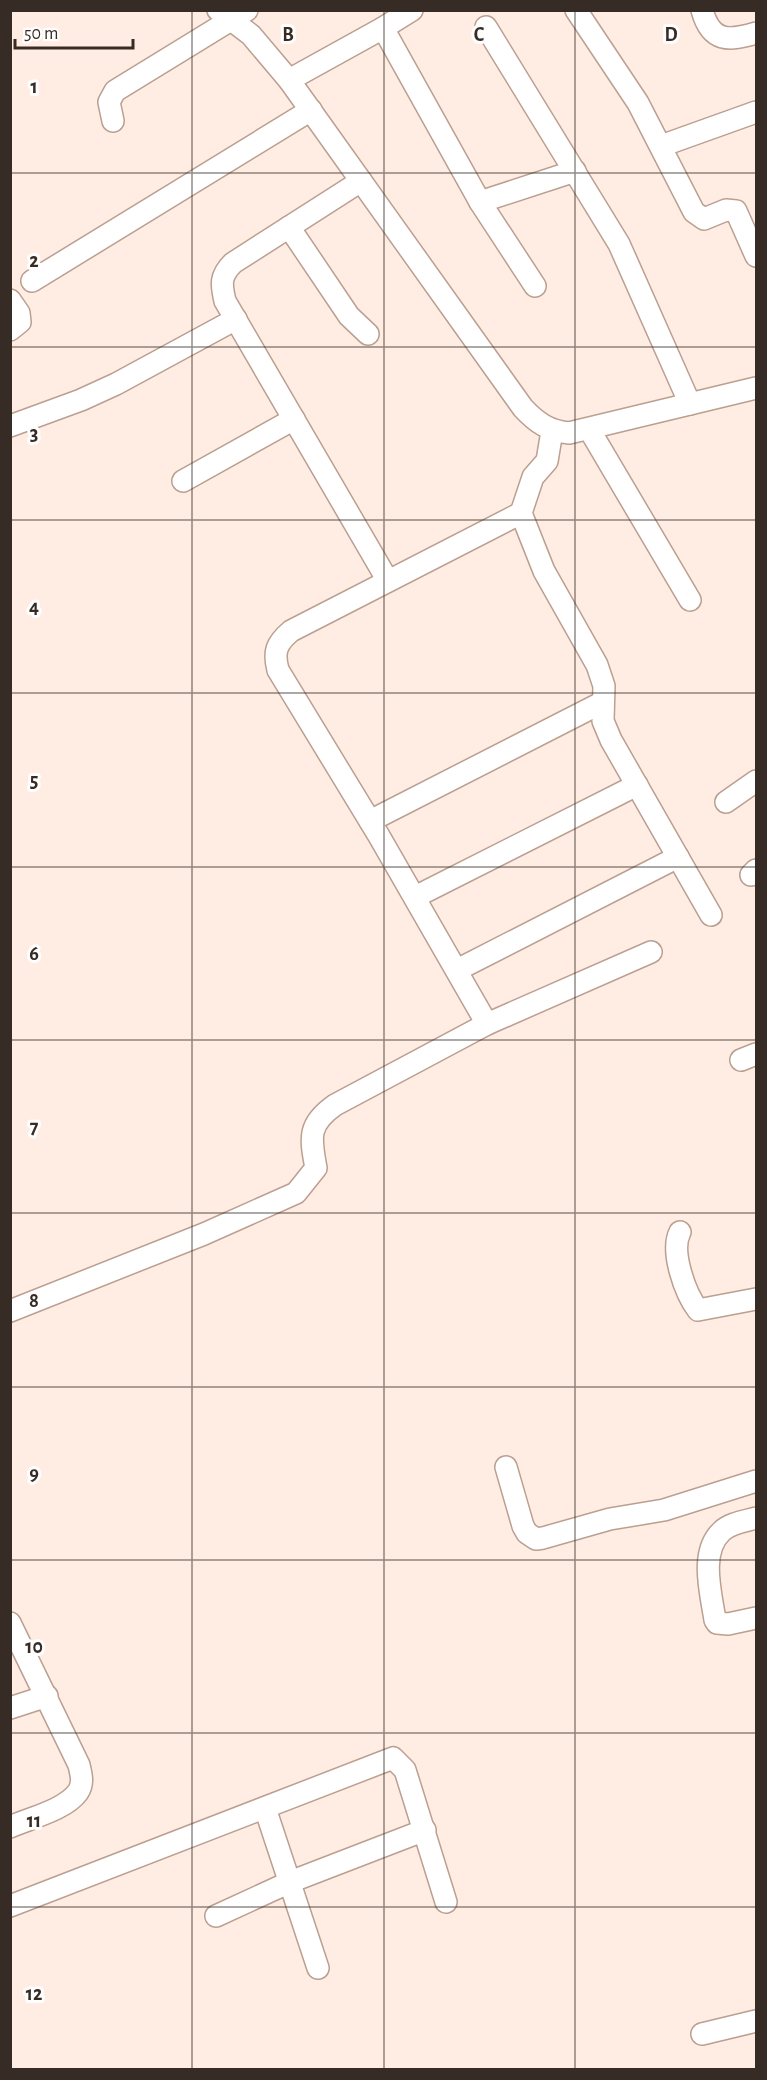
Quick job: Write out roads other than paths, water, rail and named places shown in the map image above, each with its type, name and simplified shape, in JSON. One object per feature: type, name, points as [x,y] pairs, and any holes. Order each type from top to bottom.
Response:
[{"type":"street","points":[[289,80],[412,10]]},
{"type":"street","points":[[576,10],[638,103],[694,212],[704,219],[726,210],[736,212],[756,256]]},
{"type":"street","points":[[702,10],[710,29],[720,36],[732,40],[756,33]]},
{"type":"street","points":[[113,121],[109,102],[115,91],[232,13],[289,80],[524,408],[535,420],[552,431],[569,433],[756,388]]},
{"type":"street","points":[[486,27],[618,244],[690,404]]},
{"type":"street","points":[[383,28],[480,202],[536,286]]},
{"type":"street","points":[[32,281],[311,110]]},
{"type":"street","points":[[661,146],[756,112]]},
{"type":"street","points":[[480,202],[575,171]]},
{"type":"street","points":[[360,181],[233,263],[223,273],[221,284],[225,301],[388,580]]},
{"type":"street","points":[[289,227],[349,316],[368,334]]},
{"type":"street","points":[[10,300],[19,313],[20,322],[10,330]]},
{"type":"street","points":[[11,425],[81,400],[116,384],[236,319]]},
{"type":"street","points":[[183,481],[294,419]]},
{"type":"street","points":[[589,429],[690,600]]},
{"type":"street","points":[[552,431],[547,461],[533,477],[525,494],[521,513],[544,571],[597,665],[604,686],[603,721],[611,740],[711,915]]},
{"type":"street","points":[[487,1024],[415,897],[278,669],[274,656],[278,642],[291,631],[521,513]]},
{"type":"street","points":[[370,821],[603,702]]},
{"type":"street","points":[[726,802],[756,781]]},
{"type":"street","points":[[415,897],[637,785]]},
{"type":"street","points":[[457,970],[678,857]]},
{"type":"street","points":[[10,1311],[204,1234],[296,1193],[315,1168],[312,1129],[319,1116],[335,1105],[487,1024],[651,952]]},
{"type":"street","points":[[680,1232],[677,1239],[677,1261],[698,1310],[756,1299]]},
{"type":"street","points":[[506,1467],[523,1526],[527,1533],[536,1539],[610,1519],[663,1510],[756,1481]]},
{"type":"street","points":[[756,1518],[723,1529],[712,1544],[708,1563],[717,1623],[728,1624],[756,1618]]},
{"type":"street","points":[[10,1827],[67,1802],[79,1791],[82,1780],[79,1765],[11,1625]]},
{"type":"street","points":[[10,1708],[47,1696]]},
{"type":"street","points":[[10,1906],[393,1758],[405,1770],[446,1902]]},
{"type":"street","points":[[265,1808],[318,1968]]},
{"type":"street","points":[[216,1916],[290,1882],[425,1830]]},
{"type":"street","points":[[702,2034],[756,2021]]}]
